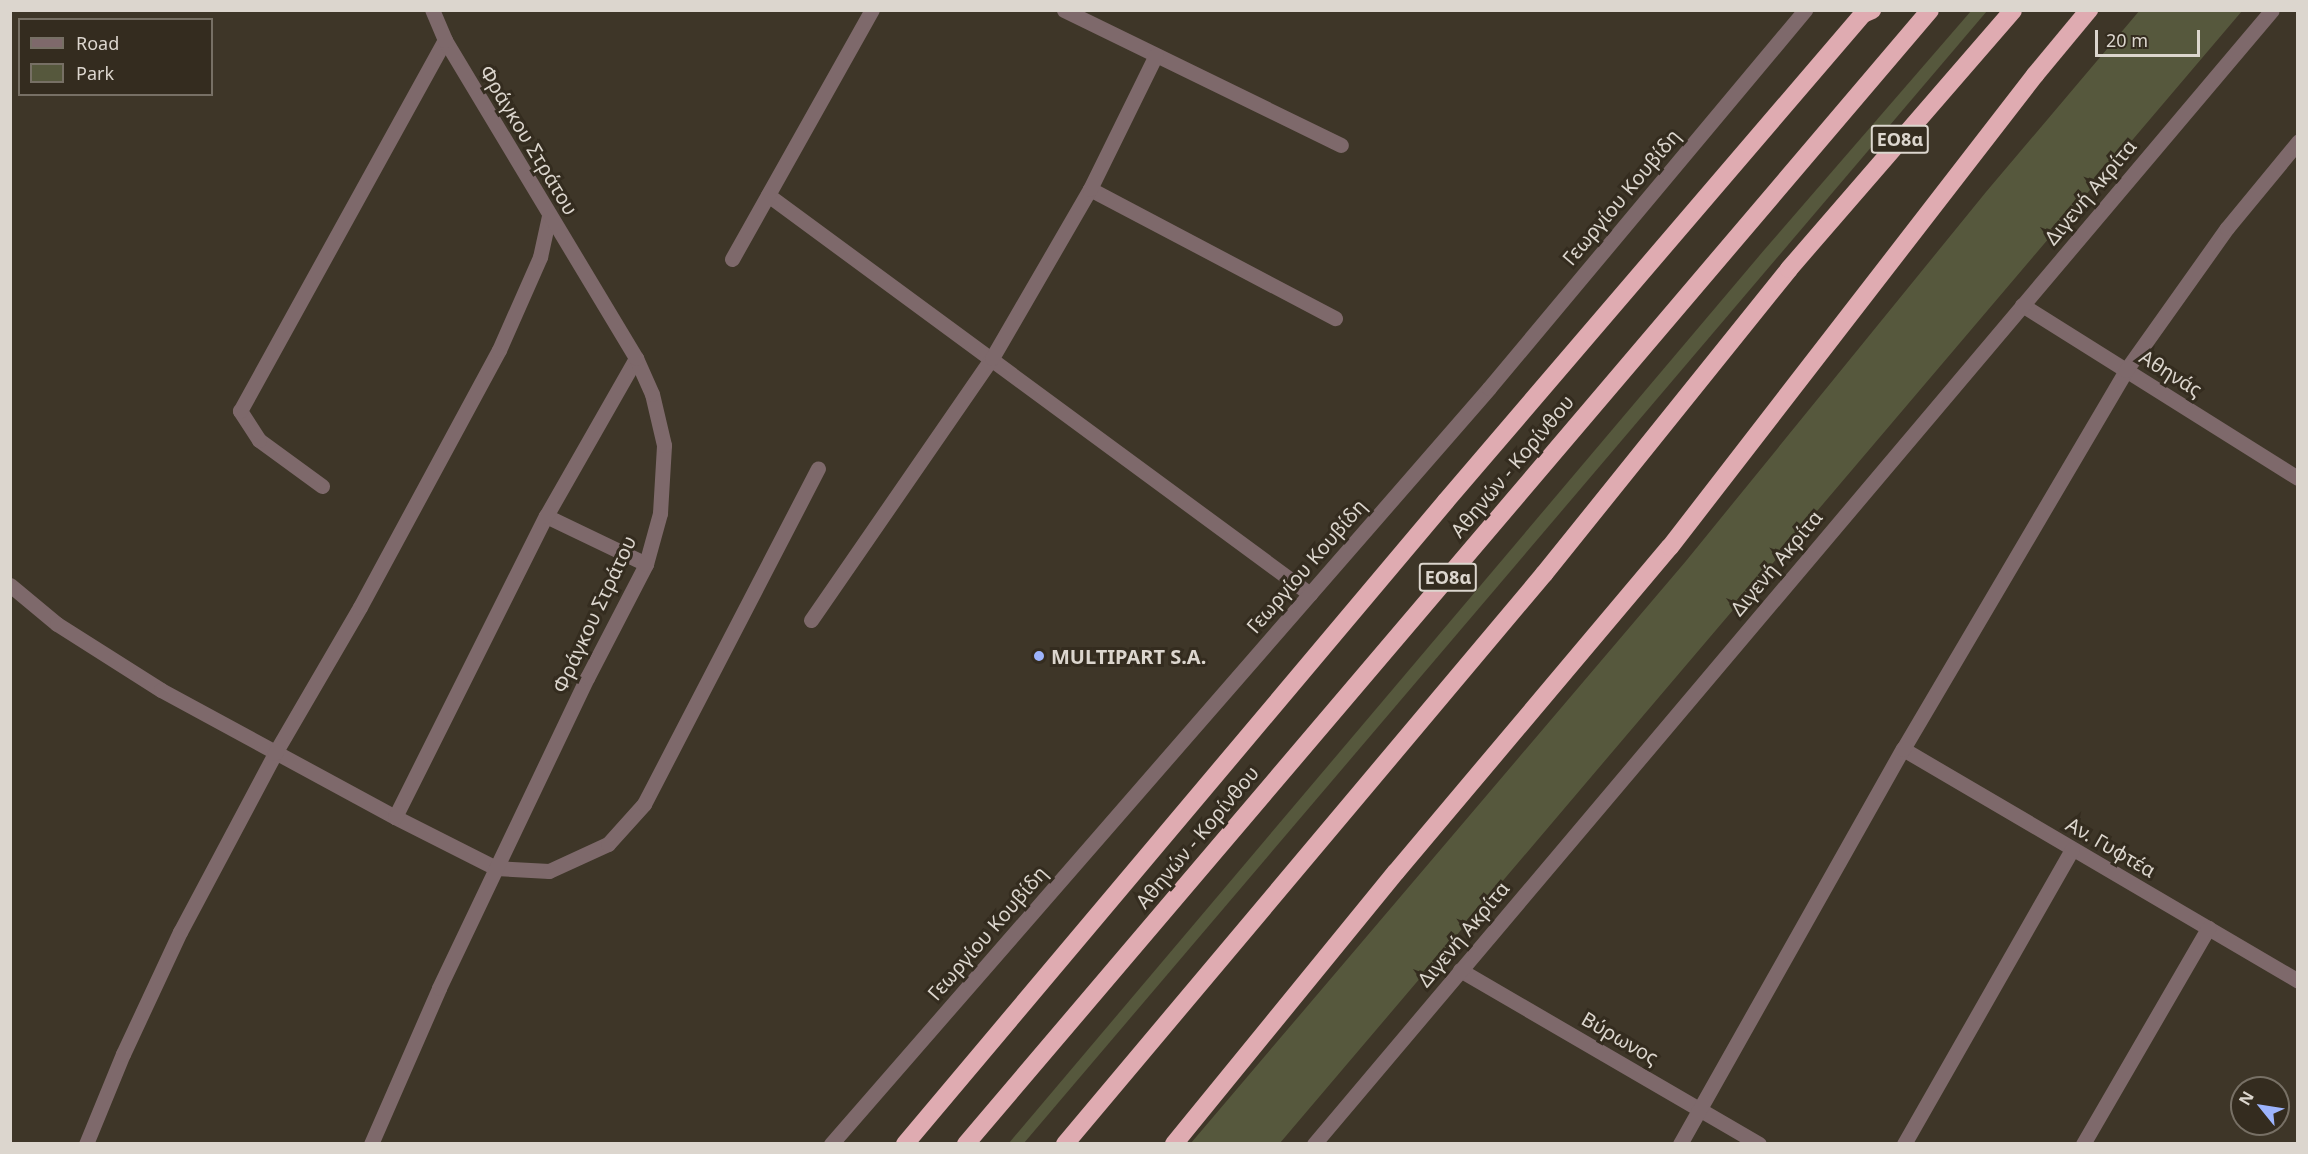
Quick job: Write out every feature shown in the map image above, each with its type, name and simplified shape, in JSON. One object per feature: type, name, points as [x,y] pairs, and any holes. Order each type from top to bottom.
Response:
[{"type":"highway","points":[[905,1143],[1446,501],[1863,14],[1872,10]]},
{"type":"highway","name":"Αθηνών - Κορίνθου","points":[[966,1143],[1930,10]]},
{"type":"highway","name":"ΕΟ8α","points":[[1065,1143],[1544,574],[1789,269],[2013,10]]},
{"type":"highway","points":[[1174,1143],[1404,863],[1670,547],[2035,75],[2090,10]]},
{"type":"street","name":"Φράγκου Στράτου","points":[[371,1143],[439,988],[646,564],[660,513],[664,445],[652,394],[636,357],[444,40],[432,10]]},
{"type":"street","points":[[732,259],[872,10]]},
{"type":"street","points":[[1064,10],[1341,145]]},
{"type":"street","name":"Γεωργίου Κουβίδη","points":[[831,1143],[1489,388],[1805,10]]},
{"type":"street","name":"Διγενή Ακρίτα","points":[[1314,1143],[2272,10]]},
{"type":"street","points":[[322,486],[259,440],[240,411],[444,40]]},
{"type":"street","points":[[811,620],[992,358],[1090,189],[1156,55]]},
{"type":"street","points":[[1680,1143],[1904,748],[2126,370],[2227,228],[2298,142]]},
{"type":"street","points":[[1090,189],[1335,318]]},
{"type":"street","points":[[768,195],[1310,594]]},
{"type":"street","points":[[86,1143],[123,1054],[180,932],[275,753],[360,607],[499,350],[540,257],[549,216]]},
{"type":"street","name":"Αθηνάς","points":[[2022,305],[2298,478]]},
{"type":"street","points":[[395,818],[546,516],[636,357]]},
{"type":"street","points":[[10,585],[57,624],[161,690],[395,818],[496,868],[549,871],[608,844],[644,804],[818,468]]},
{"type":"street","points":[[546,516],[646,564]]},
{"type":"street","name":"Αν. Γυφτέα","points":[[1904,748],[2298,981]]},
{"type":"street","points":[[1904,1143],[2072,849]]},
{"type":"street","points":[[2083,1143],[2208,928]]},
{"type":"street","name":"Βύρωνος","points":[[1460,970],[1759,1143]]},
{"type":"green space","points":[[2140,10],[2242,11],[1280,1143],[1191,1143],[1686,561],[1986,192]]},
{"type":"green space","points":[[1971,11],[1987,11],[1024,1143],[1009,1143],[1765,249]]},
{"type":"place","name":"MULTIPART S.A.","points":[[1039,656]]}]
